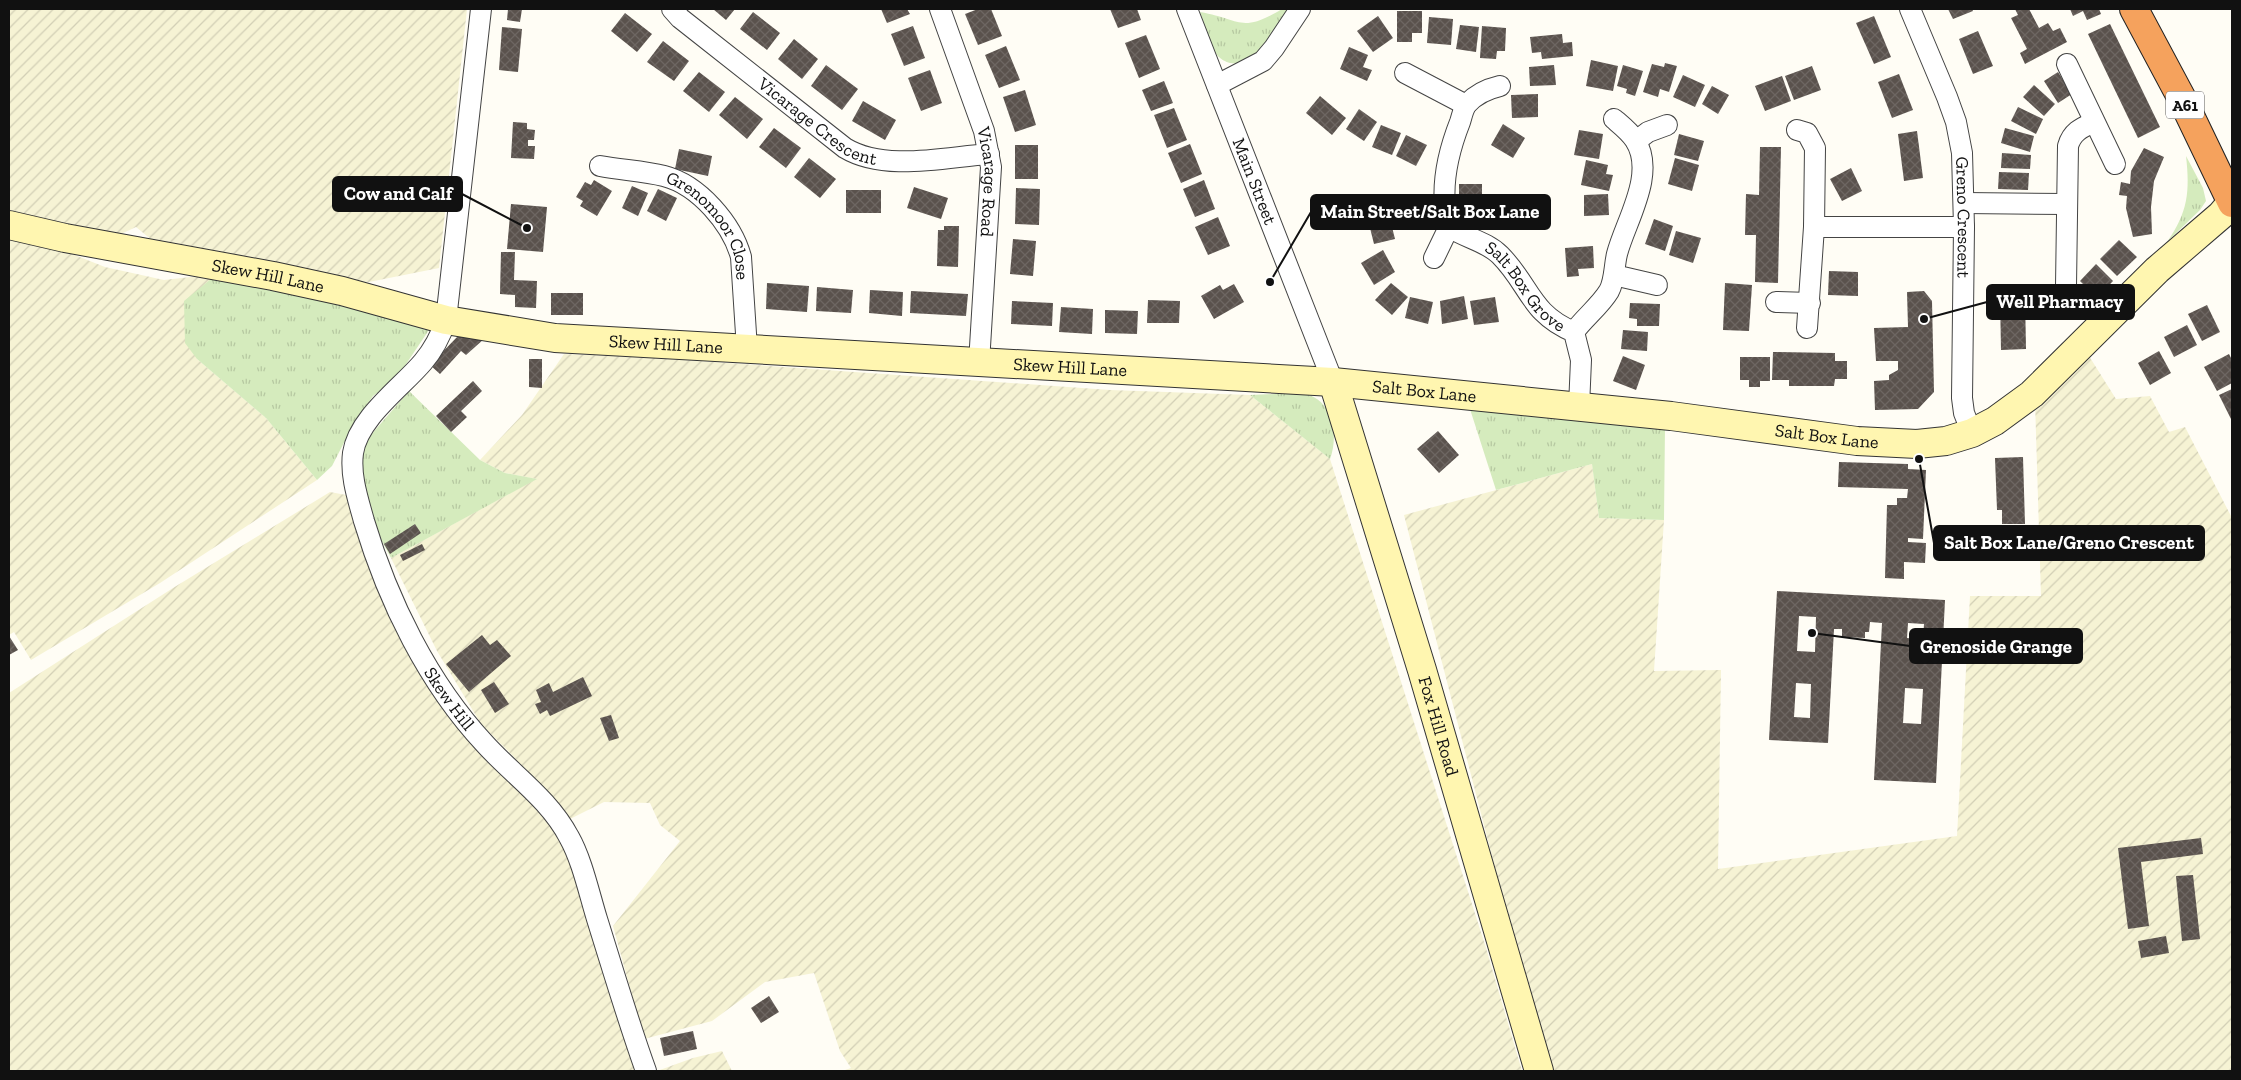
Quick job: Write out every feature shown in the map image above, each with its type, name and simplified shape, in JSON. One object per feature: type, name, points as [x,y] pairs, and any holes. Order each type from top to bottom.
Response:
[{"type":"highway","name":"A61","points":[[2134,9],[2181,97],[2232,202]]},
{"type":"street","name":"Skew Hill","points":[[481,9],[446,320],[434,346],[423,362],[369,421],[358,436],[353,451],[352,468],[356,492],[370,540],[396,607],[445,692],[484,743],[545,802],[570,837],[629,1025],[646,1071]]},
{"type":"street","name":"Vicarage Crescent","points":[[672,9],[694,30],[845,148],[858,156],[887,161],[990,154]]},
{"type":"street","name":"Vicarage Road","points":[[940,9],[984,131],[990,154],[991,184],[979,363]]},
{"type":"street","name":"Main Street","points":[[1187,9],[1333,382]]},
{"type":"street","points":[[1217,85],[1263,61],[1300,9]]},
{"type":"street","name":"Greno Crescent","points":[[1910,9],[1956,122],[1962,153],[1964,203],[1962,398],[1964,413],[1972,433]]},
{"type":"street","points":[[2067,64],[2116,164]]},
{"type":"street","points":[[1405,73],[1466,105]]},
{"type":"street","points":[[1434,258],[1449,227],[1446,215],[1446,175],[1449,152],[1466,105],[1477,95],[1500,86]]},
{"type":"street","points":[[1614,119],[1636,141],[1648,132],[1668,125]]},
{"type":"street","points":[[2066,286],[2068,146],[2071,137],[2077,130],[2094,122]]},
{"type":"street","points":[[1797,130],[1807,133],[1815,148],[1814,227],[1808,328]]},
{"type":"street","name":"Salt Box Grove","points":[[1574,332],[1609,291],[1614,275],[1617,254],[1632,217],[1639,193],[1641,163],[1636,141]]},
{"type":"street","name":"Grenomoor Close","points":[[600,166],[664,176],[677,181],[704,201],[724,223],[737,244],[741,257],[747,349]]},
{"type":"street","name":"Salt Box Lane","points":[[1333,382],[1579,407],[1876,442],[1916,444],[1946,441],[1972,433],[1995,421],[2032,394],[2157,270],[2221,215],[2232,202]]},
{"type":"street","points":[[1964,203],[2066,204]]},
{"type":"street","name":"Skew Hill Lane","points":[[9,225],[65,238],[273,276],[342,291],[446,320],[555,338],[1333,382]]},
{"type":"street","name":"Salt Box Grove","points":[[1449,227],[1499,254],[1532,301],[1543,313],[1560,327],[1574,332]]},
{"type":"street","points":[[1814,227],[1964,227]]},
{"type":"street","points":[[1614,275],[1657,285]]},
{"type":"street","points":[[1776,302],[1810,303]]},
{"type":"street","name":"Salt Box Grove","points":[[1574,332],[1582,375],[1579,407]]},
{"type":"street","name":"Fox Hill Road","points":[[1333,382],[1422,670],[1539,1071]]},
{"type":"shaded area","points":[[9,9],[467,9],[439,268],[369,282],[346,281],[153,241],[136,227],[121,234],[9,212]]},
{"type":"shaded area","points":[[9,239],[67,252],[105,267],[164,280],[217,274],[197,359],[266,418],[317,480],[160,583],[31,660],[14,632],[9,635]]},
{"type":"shaded area","points":[[564,354],[642,357],[1110,390],[1250,395],[1330,459],[1486,948],[1522,1071],[842,1071],[851,1068],[840,1051],[814,973],[765,982],[712,1021],[644,1039],[613,926],[680,841],[660,825],[650,803],[604,802],[568,820],[513,756],[481,724],[437,651],[391,558],[536,479],[505,473],[480,460],[522,415]]},
{"type":"shaded area","points":[[2089,356],[2116,399],[2150,396],[2169,432],[2185,427],[2232,518],[2232,1071],[1553,1071],[1503,899],[1404,515],[1592,464],[1599,518],[1664,520],[1654,671],[1721,670],[1718,869],[1957,836],[1970,596],[2041,596],[2035,401]]},
{"type":"shaded area","points":[[330,492],[346,495],[387,610],[562,832],[638,1071],[9,1071],[9,693],[173,588]]},
{"type":"shaded area","points":[[722,1051],[732,1071],[657,1071],[693,1058]]},
{"type":"green space","points":[[1282,9],[1289,9],[1266,45],[1250,59],[1240,63],[1228,63],[1217,55],[1209,40],[1200,12],[1248,23],[1268,17]]},
{"type":"green space","points":[[2186,156],[2203,188],[2206,201],[2200,210],[2167,242],[2179,221],[2186,201],[2188,180]]},
{"type":"green space","points":[[217,274],[421,321],[429,330],[396,379],[373,396],[354,423],[332,466],[317,480],[266,418],[197,359],[185,343],[184,301]]},
{"type":"green space","points":[[409,391],[480,460],[505,473],[537,479],[391,558],[375,528],[358,463],[363,444]]},
{"type":"green space","points":[[1299,393],[1310,395],[1319,400],[1326,408],[1333,427],[1334,438],[1330,459],[1250,395]]},
{"type":"green space","points":[[1469,406],[1665,427],[1664,520],[1599,518],[1592,464],[1496,490]]},
{"type":"building","points":[[508,9],[522,9],[520,22],[507,20]]},
{"type":"building","points":[[713,9],[735,9],[726,20]]},
{"type":"building","points":[[881,9],[907,9],[910,14],[887,23]]},
{"type":"building","points":[[978,9],[991,9],[1002,36],[978,45],[965,14]]},
{"type":"building","points":[[1110,9],[1137,9],[1141,20],[1118,28]]},
{"type":"building","points":[[1948,9],[1972,9],[1973,11],[1953,19]]},
{"type":"building","points":[[2015,9],[2029,9],[2039,28],[2048,23],[2053,31],[2060,28],[2067,42],[2025,64],[2020,53],[2027,49],[2011,18],[2018,15]]},
{"type":"building","points":[[2070,9],[2099,9],[2101,14],[2087,20],[2083,11],[2073,16]]},
{"type":"building","points":[[1397,11],[1422,11],[1422,33],[1412,33],[1412,42],[1397,42]]},
{"type":"building","points":[[753,12],[780,33],[767,50],[740,29]]},
{"type":"building","points":[[625,13],[652,34],[637,52],[611,31]]},
{"type":"building","points":[[1378,16],[1393,38],[1373,52],[1357,31]]},
{"type":"building","points":[[1874,16],[1891,57],[1874,64],[1856,23]]},
{"type":"building","points":[[1429,17],[1453,19],[1451,45],[1427,43]]},
{"type":"building","points":[[2110,24],[2160,127],[2138,138],[2088,34]]},
{"type":"building","points":[[1460,25],[1479,27],[1476,52],[1456,49]]},
{"type":"building","points":[[913,26],[925,58],[904,66],[891,34]]},
{"type":"building","points":[[1482,26],[1506,28],[1505,51],[1497,51],[1496,59],[1480,58]]},
{"type":"building","points":[[502,27],[522,29],[518,72],[499,70]]},
{"type":"building","points":[[1978,31],[1993,66],[1973,74],[1959,39]]},
{"type":"building","points":[[1562,34],[1563,43],[1572,42],[1573,56],[1542,59],[1541,52],[1532,53],[1530,37]]},
{"type":"building","points":[[1146,35],[1160,69],[1139,78],[1125,43]]},
{"type":"building","points":[[794,39],[818,59],[802,79],[778,59]]},
{"type":"building","points":[[663,41],[689,61],[674,81],[647,62]]},
{"type":"building","points":[[1006,46],[1020,80],[999,88],[985,55]]},
{"type":"building","points":[[1349,47],[1368,55],[1363,67],[1372,70],[1367,81],[1340,69]]},
{"type":"building","points":[[1591,60],[1618,66],[1613,91],[1586,86]]},
{"type":"building","points":[[1665,63],[1677,66],[1669,92],[1660,89],[1658,97],[1643,92],[1652,64],[1664,67]]},
{"type":"building","points":[[826,65],[858,89],[842,110],[811,86]]},
{"type":"building","points":[[1554,65],[1556,85],[1530,86],[1529,67]]},
{"type":"building","points":[[1623,65],[1643,71],[1635,96],[1626,93],[1627,89],[1617,86]]},
{"type":"building","points":[[1812,66],[1821,90],[1794,100],[1785,76]]},
{"type":"building","points":[[930,70],[942,103],[921,111],[908,78]]},
{"type":"building","points":[[699,72],[725,92],[709,112],[683,91]]},
{"type":"building","points":[[2058,72],[2072,94],[2058,103],[2044,81]]},
{"type":"building","points":[[1899,74],[1913,110],[1892,118],[1878,82]]},
{"type":"building","points":[[1683,75],[1705,85],[1695,107],[1673,97]]},
{"type":"building","points":[[1782,76],[1791,101],[1765,111],[1755,86]]},
{"type":"building","points":[[1164,81],[1173,103],[1151,111],[1142,90]]},
{"type":"building","points":[[2034,85],[2055,104],[2044,116],[2023,97]]},
{"type":"building","points":[[1712,86],[1729,95],[1718,114],[1702,104]]},
{"type":"building","points":[[1025,90],[1036,125],[1015,132],[1003,97]]},
{"type":"building","points":[[1538,94],[1538,117],[1512,118],[1511,95]]},
{"type":"building","points":[[1320,96],[1346,118],[1332,135],[1306,113]]},
{"type":"building","points":[[735,97],[763,119],[747,139],[719,115]]},
{"type":"building","points":[[863,101],[896,120],[885,140],[852,121]]},
{"type":"building","points":[[2018,107],[2043,119],[2036,134],[2011,121]]},
{"type":"building","points":[[1174,108],[1187,140],[1167,148],[1154,115]]},
{"type":"building","points":[[1359,109],[1377,122],[1364,141],[1346,129]]},
{"type":"building","points":[[513,122],[527,123],[527,129],[535,130],[534,140],[528,140],[528,146],[535,146],[534,159],[511,158]]},
{"type":"building","points":[[1503,124],[1525,138],[1513,158],[1491,145]]},
{"type":"building","points":[[1381,125],[1401,133],[1392,155],[1372,147]]},
{"type":"building","points":[[774,128],[801,148],[786,168],[759,147]]},
{"type":"building","points":[[2005,128],[2034,136],[2030,152],[2001,143]]},
{"type":"building","points":[[1579,130],[1603,134],[1599,159],[1574,155]]},
{"type":"building","points":[[1917,131],[1923,178],[1904,181],[1898,134]]},
{"type":"building","points":[[1679,134],[1704,141],[1698,161],[1674,155]]},
{"type":"building","points":[[1406,135],[1427,145],[1416,166],[1396,156]]},
{"type":"building","points":[[1190,144],[1202,174],[1181,183],[1168,153]]},
{"type":"building","points":[[1015,145],[1038,145],[1038,179],[1015,179]]},
{"type":"building","points":[[1760,147],[1781,147],[1778,283],[1755,282],[1756,235],[1745,235],[1746,194],[1759,195]]},
{"type":"building","points":[[2144,148],[2164,157],[2154,181],[2151,207],[2152,234],[2133,237],[2126,208],[2127,196],[2119,195],[2121,182],[2130,184],[2131,171]]},
{"type":"building","points":[[679,149],[712,156],[708,176],[675,169]]},
{"type":"building","points":[[2002,153],[2031,155],[2030,169],[2001,168]]},
{"type":"building","points":[[809,158],[836,179],[820,198],[794,177]]},
{"type":"building","points":[[1675,158],[1699,165],[1692,191],[1668,184]]},
{"type":"building","points":[[1586,160],[1608,165],[1606,174],[1613,175],[1609,191],[1581,185]]},
{"type":"building","points":[[1851,168],[1862,191],[1842,201],[1830,179]]},
{"type":"building","points":[[1999,172],[2029,173],[2028,190],[1998,189]]},
{"type":"building","points":[[594,180],[612,191],[597,216],[580,206],[583,201],[576,197],[585,182],[591,185]]},
{"type":"building","points":[[1204,180],[1215,209],[1195,217],[1183,189]]},
{"type":"building","points":[[1459,184],[1482,184],[1482,206],[1459,206]]},
{"type":"building","points":[[632,186],[648,193],[638,216],[622,208]]},
{"type":"building","points":[[914,187],[948,198],[941,219],[907,208]]},
{"type":"building","points":[[1016,188],[1040,189],[1039,225],[1015,224]]},
{"type":"building","points":[[658,189],[677,198],[666,221],[647,211]]},
{"type":"building","points":[[846,190],[881,190],[881,213],[846,213]]},
{"type":"building","points":[[1608,194],[1609,215],[1584,216],[1584,195]]},
{"type":"building","points":[[511,204],[547,207],[543,252],[507,249]]},
{"type":"building","points":[[1520,209],[1542,210],[1542,230],[1519,230]]},
{"type":"building","points":[[1389,215],[1395,239],[1374,244],[1368,220]]},
{"type":"building","points":[[1218,217],[1230,246],[1208,255],[1195,227]]},
{"type":"building","points":[[1654,219],[1673,226],[1665,251],[1645,244]]},
{"type":"building","points":[[944,226],[959,226],[958,267],[937,266],[938,230],[944,230]]},
{"type":"building","points":[[1676,231],[1701,238],[1693,263],[1669,255]]},
{"type":"building","points":[[1013,239],[1036,241],[1033,276],[1010,274]]},
{"type":"building","points":[[2119,240],[2137,257],[2117,276],[2100,259]]},
{"type":"building","points":[[1593,246],[1594,268],[1578,269],[1579,276],[1567,277],[1565,248]]},
{"type":"building","points":[[1383,250],[1395,272],[1374,285],[1361,263]]},
{"type":"building","points":[[501,252],[515,252],[514,280],[537,281],[536,308],[515,307],[515,295],[500,294]]},
{"type":"building","points":[[2096,264],[2113,281],[2097,298],[2080,281]]},
{"type":"building","points":[[1829,271],[1858,272],[1858,296],[1828,295]]},
{"type":"building","points":[[767,283],[809,286],[807,312],[766,309]]},
{"type":"building","points":[[1391,283],[1408,297],[1392,315],[1375,300]]},
{"type":"building","points":[[1725,283],[1752,285],[1749,331],[1723,330]]},
{"type":"building","points":[[1234,284],[1244,302],[1214,319],[1201,296],[1220,285],[1223,290]]},
{"type":"building","points":[[817,287],[853,290],[851,313],[816,311]]},
{"type":"building","points":[[870,290],[903,292],[902,316],[869,313]]},
{"type":"building","points":[[911,291],[968,294],[966,316],[910,313]]},
{"type":"building","points":[[1924,291],[1932,301],[1934,392],[1918,409],[1875,410],[1874,381],[1889,380],[1889,375],[1898,370],[1898,361],[1876,361],[1874,328],[1908,327],[1907,292]]},
{"type":"building","points":[[551,293],[583,293],[583,315],[551,315]]},
{"type":"building","points":[[1464,296],[1468,319],[1442,324],[1440,301]]},
{"type":"building","points":[[1410,297],[1433,302],[1428,324],[1405,318]]},
{"type":"building","points":[[1495,297],[1499,322],[1474,325],[1470,301]]},
{"type":"building","points":[[2000,297],[2025,297],[2026,349],[2001,350]]},
{"type":"building","points":[[1148,300],[1180,301],[1179,323],[1147,323]]},
{"type":"building","points":[[1012,301],[1053,303],[1052,326],[1011,324]]},
{"type":"building","points":[[1630,303],[1660,304],[1659,326],[1637,326],[1637,319],[1629,318]]},
{"type":"building","points":[[2207,305],[2220,332],[2202,341],[2188,314]]},
{"type":"building","points":[[1061,307],[1093,309],[1092,334],[1059,332]]},
{"type":"building","points":[[1105,310],[1138,311],[1137,334],[1105,333]]},
{"type":"building","points":[[2187,325],[2197,345],[2174,357],[2164,337]]},
{"type":"building","points":[[1623,330],[1648,332],[1647,351],[1621,349]]},
{"type":"building","points":[[458,336],[484,339],[466,355],[461,351],[440,374],[430,365]]},
{"type":"building","points":[[2159,351],[2171,373],[2150,385],[2138,363]]},
{"type":"building","points":[[1773,352],[1835,353],[1835,361],[1847,361],[1847,379],[1835,379],[1834,386],[1789,386],[1789,380],[1772,380]]},
{"type":"building","points":[[2229,354],[2232,360],[2232,383],[2217,391],[2204,367]]},
{"type":"building","points":[[1623,356],[1645,365],[1636,390],[1613,381]]},
{"type":"building","points":[[1740,357],[1770,357],[1770,381],[1760,381],[1760,387],[1749,387],[1749,380],[1740,380]]},
{"type":"building","points":[[529,359],[542,359],[542,388],[529,387]]},
{"type":"building","points":[[473,381],[482,391],[461,411],[467,417],[451,432],[436,416]]},
{"type":"building","points":[[2232,389],[2232,418],[2231,419],[2219,395]]},
{"type":"building","points":[[1438,431],[1459,455],[1439,473],[1417,449]]},
{"type":"building","points":[[2023,457],[2025,524],[2002,524],[2002,510],[1997,510],[1995,458]]},
{"type":"building","points":[[1839,462],[1908,464],[1908,469],[1926,470],[1923,539],[1908,538],[1908,542],[1926,543],[1925,563],[1904,562],[1904,579],[1885,578],[1887,505],[1897,505],[1897,498],[1907,498],[1908,489],[1838,487]]},
{"type":"building","points":[[415,524],[421,533],[390,554],[384,544]]},
{"type":"building","points":[[422,544],[425,550],[403,561],[400,555]]},
{"type":"building","points":[[1777,591],[1945,600],[1936,783],[1874,780],[1882,623],[1870,622],[1869,632],[1865,632],[1865,638],[1842,637],[1842,629],[1834,629],[1828,743],[1769,740]],"holes":[[[1799,616],[1816,617],[1815,652],[1797,651]],[[1908,623],[1924,624],[1923,639],[1907,638]],[[1796,683],[1811,684],[1810,718],[1794,717]],[[1905,688],[1923,689],[1921,724],[1903,723]]]},
{"type":"building","points":[[482,635],[490,645],[497,640],[511,656],[469,692],[446,664]]},
{"type":"building","points":[[9,636],[18,650],[9,655]]},
{"type":"building","points":[[583,677],[592,696],[550,716],[547,710],[540,714],[535,704],[541,702],[536,690],[549,683],[553,692]]},
{"type":"building","points":[[494,682],[509,704],[495,713],[481,690]]},
{"type":"building","points":[[611,715],[619,738],[609,741],[600,718]]},
{"type":"building","points":[[2201,838],[2203,854],[2141,862],[2149,926],[2128,929],[2118,848]]},
{"type":"building","points":[[2193,875],[2200,939],[2182,941],[2176,876]]},
{"type":"building","points":[[2166,936],[2169,953],[2141,958],[2138,941]]},
{"type":"building","points":[[769,996],[779,1012],[761,1023],[751,1008]]},
{"type":"building","points":[[693,1031],[697,1049],[664,1056],[660,1038]]},
{"type":"place","name":"Cow and Calf","points":[[527,228]]},
{"type":"place","name":"Main Street/Salt Box Lane","points":[[1270,282]]},
{"type":"place","name":"Well Pharmacy","points":[[1924,319]]},
{"type":"place","name":"Salt Box Lane/Greno Crescent","points":[[1919,459]]},
{"type":"place","name":"Grenoside Grange","points":[[1812,633]]}]
